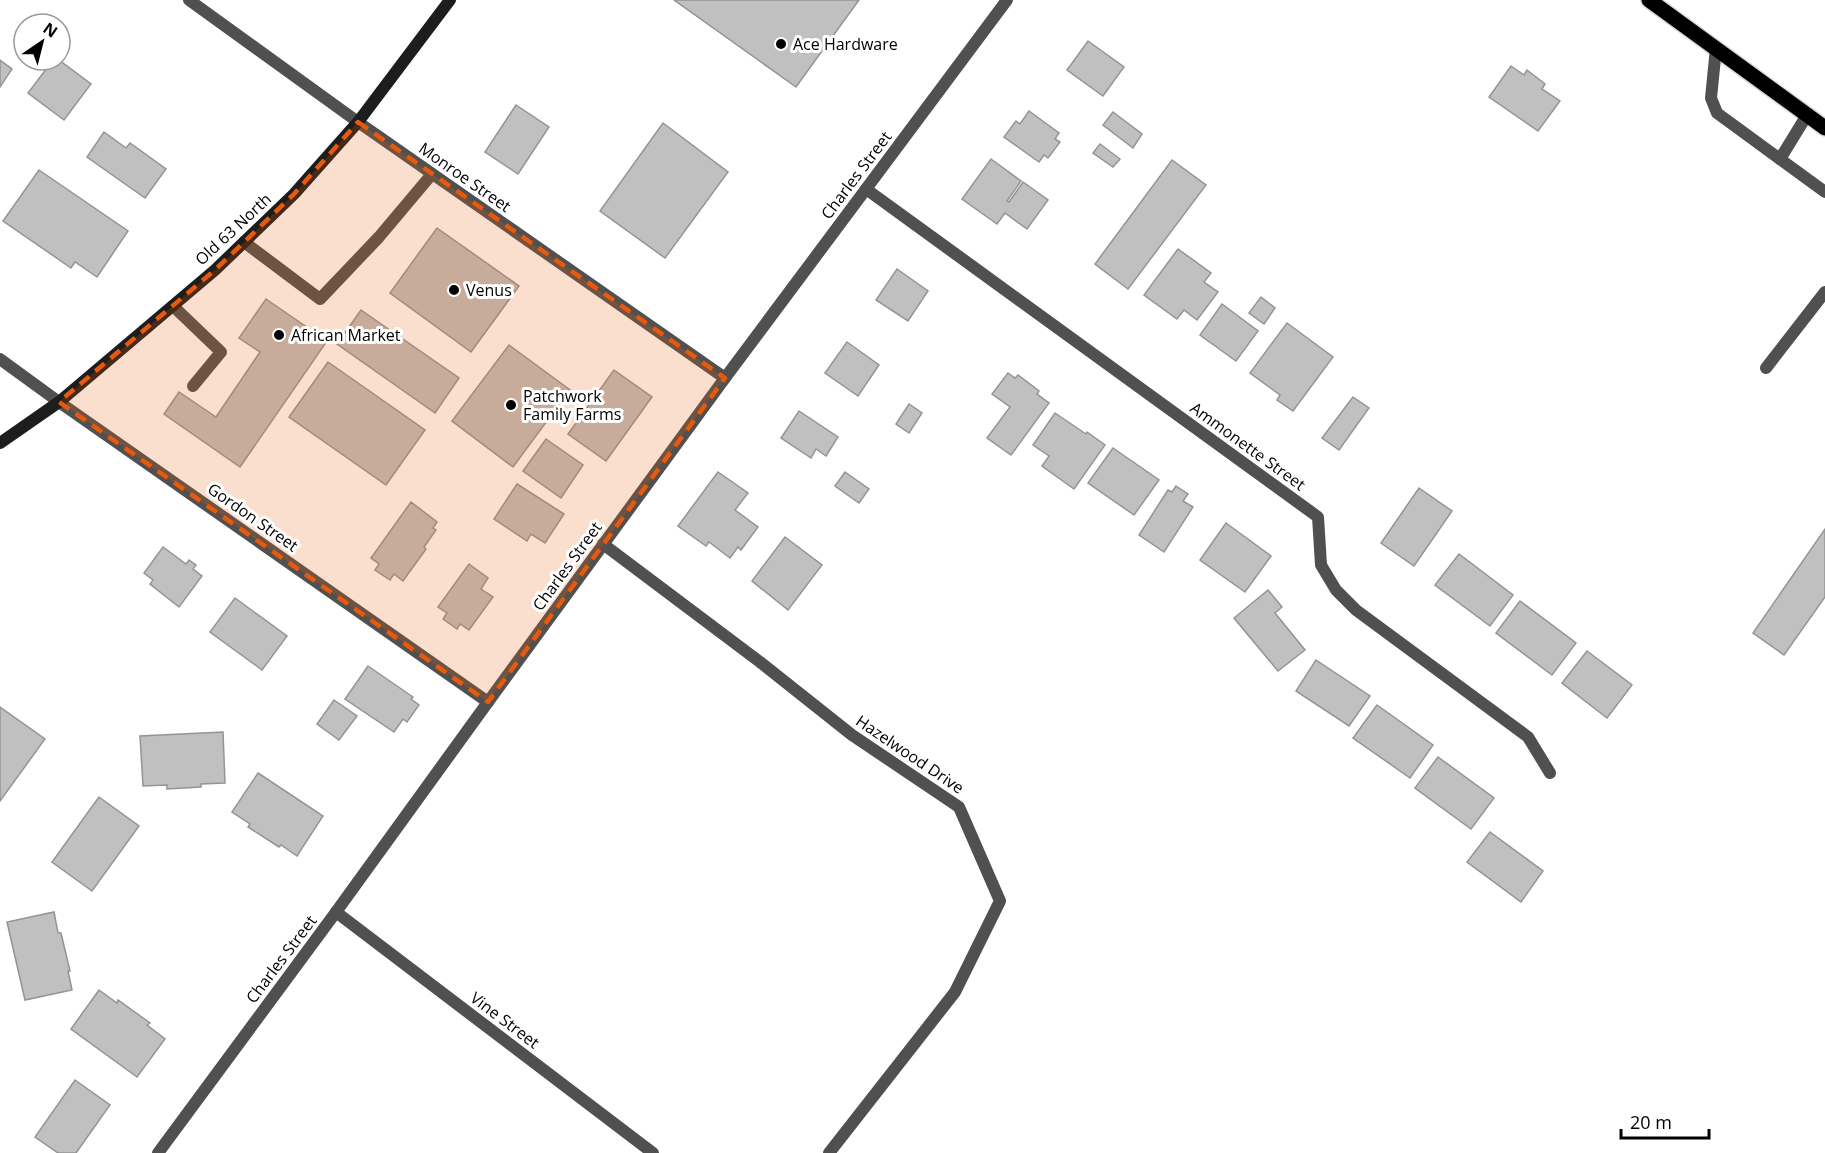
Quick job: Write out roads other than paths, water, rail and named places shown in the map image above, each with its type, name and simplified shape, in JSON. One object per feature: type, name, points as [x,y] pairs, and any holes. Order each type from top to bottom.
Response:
[{"type":"main road","name":"Old 63 North","points":[[0,443],[59,402],[173,306],[215,270],[294,194],[358,122],[450,0]]},
{"type":"main road","points":[[1649,0],[1825,128]]},
{"type":"street","name":"Monroe Street","points":[[189,0],[358,122],[725,378]]},
{"type":"street","name":"Charles Street","points":[[158,1153],[725,378],[1006,0]]},
{"type":"street","points":[[1716,48],[1711,98],[1717,113],[1825,192]]},
{"type":"street","points":[[1780,159],[1808,115]]},
{"type":"street","points":[[244,242],[320,300],[379,237],[432,174]]},
{"type":"street","name":"Ammonette Street","points":[[866,189],[1318,517],[1321,565],[1335,590],[1356,610],[1528,737],[1550,772]]},
{"type":"street","points":[[1766,368],[1825,292]]},
{"type":"street","points":[[173,306],[221,352],[193,386]]},
{"type":"street","name":"Gordon Street","points":[[0,359],[488,702]]},
{"type":"street","name":"Hazelwood Drive","points":[[603,544],[760,662],[852,735],[959,807],[1000,901],[955,992],[829,1153]]},
{"type":"street","name":"Vine Street","points":[[336,912],[653,1153]]},
{"type":"place","name":"Ace Hardware","points":[[781,44]]},
{"type":"place","name":"Venus","points":[[454,290]]},
{"type":"place","name":"African Market","points":[[279,335]]},
{"type":"place","name":"Patchwork Family Farms","points":[[511,405]]}]
